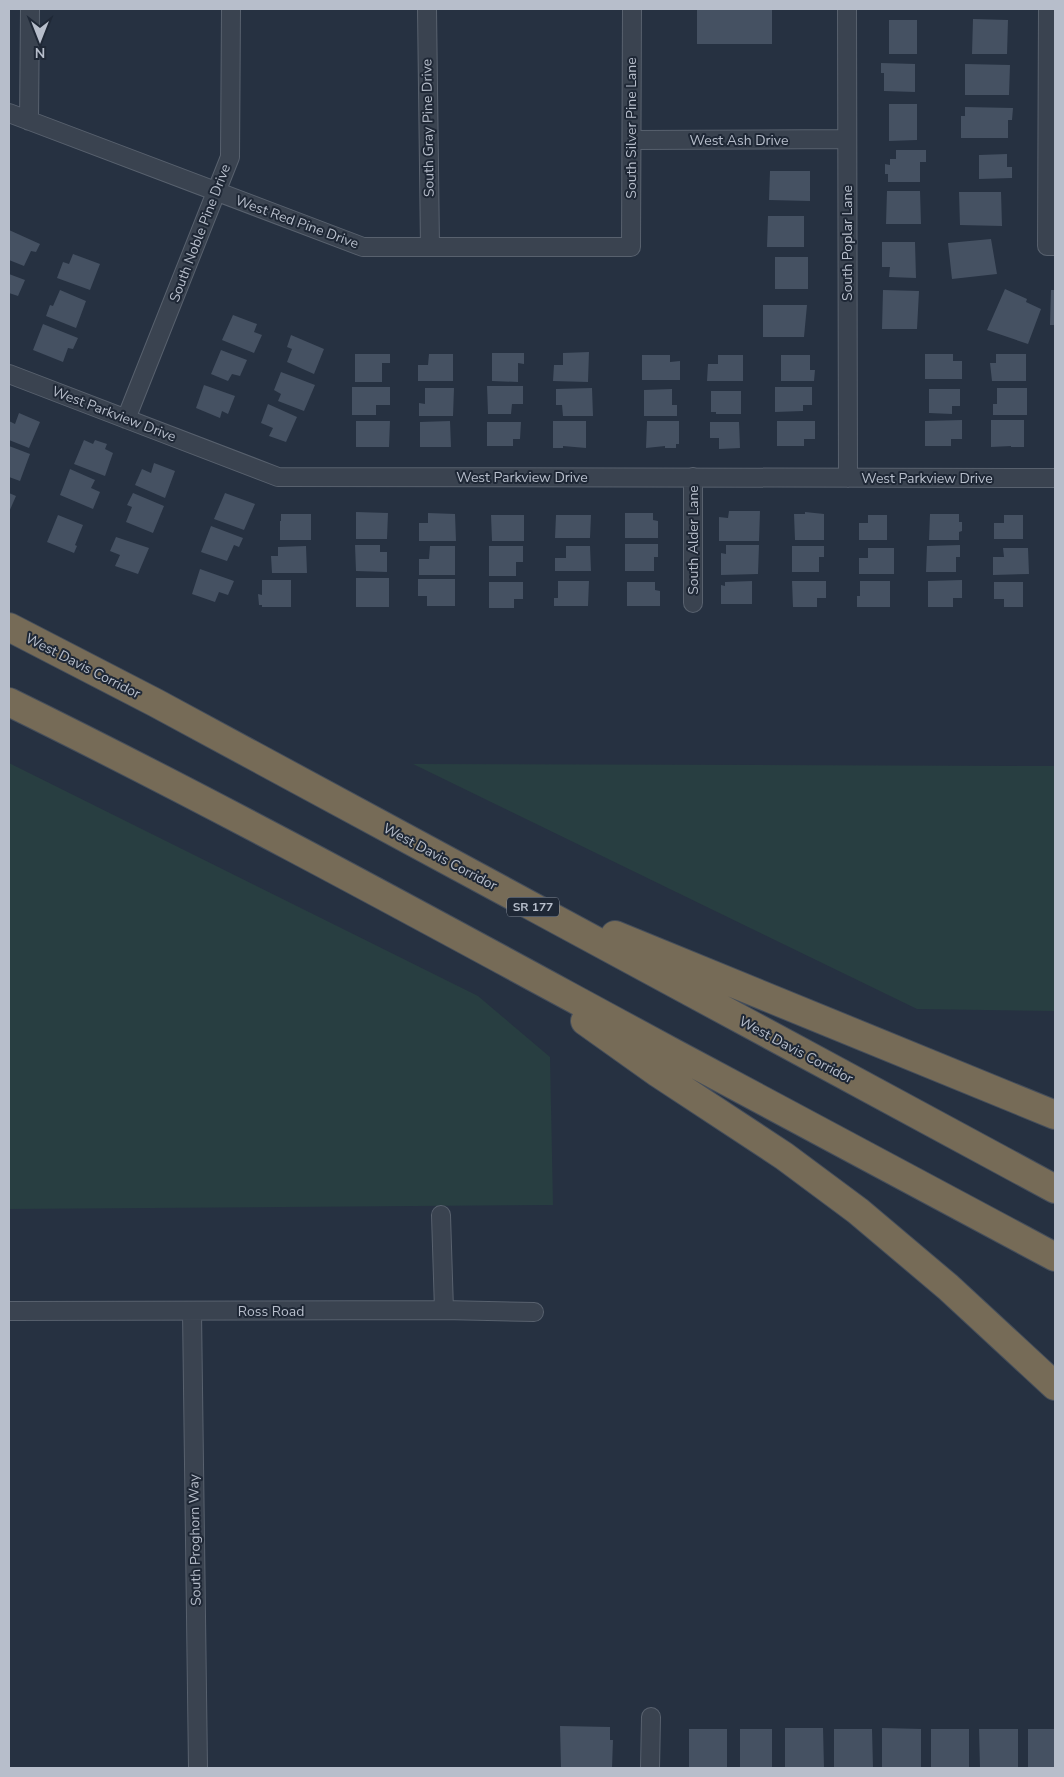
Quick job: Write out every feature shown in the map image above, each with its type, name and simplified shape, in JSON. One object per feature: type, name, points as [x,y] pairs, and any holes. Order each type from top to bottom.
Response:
[{"type":"highway","name":"West Davis Corridor","points":[[9,627],[156,703],[1055,1189]]},
{"type":"highway","points":[[9,702],[202,800],[515,966],[674,1054],[1055,1257]]},
{"type":"highway","points":[[504,891],[709,972],[1055,1115]]},
{"type":"highway","points":[[515,966],[622,1048],[784,1156],[858,1211],[948,1287],[1055,1386]]},
{"type":"street","points":[[29,121],[30,9]]},
{"type":"street","name":"South Noble Pine Drive","points":[[126,419],[230,157],[230,9]]},
{"type":"street","name":"South Gray Pine Drive","points":[[427,9],[430,247]]},
{"type":"street","name":"South Silver Pine Lane","points":[[631,247],[632,9]]},
{"type":"street","name":"South Poplar Lane","points":[[847,9],[848,478]]},
{"type":"street","points":[[1048,9],[1051,246]]},
{"type":"street","name":"West Red Pine Drive","points":[[9,113],[363,247],[631,247]]},
{"type":"street","name":"West Ash Drive","points":[[632,140],[847,139]]},
{"type":"street","name":"West Parkview Drive","points":[[9,374],[278,477],[1055,478]]},
{"type":"street","name":"South Alder Lane","points":[[693,477],[693,603]]},
{"type":"street","points":[[441,1215],[444,1310]]},
{"type":"street","name":"Ross Road","points":[[9,1311],[444,1310],[534,1312]]},
{"type":"street","name":"South Proghorn Way","points":[[192,1312],[198,1768]]},
{"type":"street","points":[[650,1768],[651,1717]]},
{"type":"green space","points":[[9,763],[478,996],[550,1057],[553,1205],[9,1209]]},
{"type":"green space","points":[[413,764],[1055,766],[1055,1011],[917,1009]]},
{"type":"building","points":[[697,9],[772,9],[772,44],[697,44]]},
{"type":"building","points":[[973,19],[1008,20],[1007,54],[972,54]]},
{"type":"building","points":[[889,20],[917,20],[917,54],[889,54]]},
{"type":"building","points":[[881,63],[915,64],[915,92],[884,91],[884,73],[881,73]]},
{"type":"building","points":[[965,64],[1010,65],[1009,95],[965,95]]},
{"type":"building","points":[[889,104],[917,104],[917,140],[889,141]]},
{"type":"building","points":[[965,107],[1013,108],[1012,120],[1008,120],[1008,138],[961,138],[961,116],[965,116]]},
{"type":"building","points":[[896,150],[926,150],[926,162],[920,162],[920,182],[888,182],[888,174],[885,174],[885,164],[890,165],[890,159],[896,159]]},
{"type":"building","points":[[1007,154],[1007,167],[1012,167],[1012,178],[979,179],[979,155]]},
{"type":"building","points":[[770,171],[810,171],[810,201],[769,200]]},
{"type":"building","points":[[887,191],[920,191],[921,224],[886,224]]},
{"type":"building","points":[[959,192],[1001,192],[1002,226],[960,225]]},
{"type":"building","points":[[768,216],[804,216],[804,247],[767,247]]},
{"type":"building","points":[[9,230],[40,244],[36,252],[31,251],[24,266],[9,260]]},
{"type":"building","points":[[991,239],[997,274],[952,279],[948,243]]},
{"type":"building","points":[[882,242],[915,242],[916,278],[889,277],[890,267],[882,267]]},
{"type":"building","points":[[73,254],[100,264],[90,290],[57,278],[63,262],[69,264]]},
{"type":"building","points":[[775,257],[808,257],[808,289],[775,289]]},
{"type":"building","points":[[9,274],[25,280],[18,296],[9,293]]},
{"type":"building","points":[[1005,289],[1027,299],[1026,302],[1041,309],[1028,344],[987,330]]},
{"type":"building","points":[[60,290],[86,301],[76,328],[46,316],[50,305],[53,306]]},
{"type":"building","points":[[883,290],[919,291],[917,329],[882,329]]},
{"type":"building","points":[[1051,290],[1055,290],[1055,325],[1050,325]]},
{"type":"building","points":[[763,305],[807,305],[804,337],[763,337]]},
{"type":"building","points":[[233,315],[257,324],[254,332],[262,335],[254,353],[222,340]]},
{"type":"building","points":[[43,324],[78,338],[73,349],[68,348],[63,362],[33,350]]},
{"type":"building","points":[[291,335],[324,349],[314,374],[287,362],[292,349],[287,347]]},
{"type":"building","points":[[221,350],[247,360],[240,376],[232,374],[228,381],[211,374]]},
{"type":"building","points":[[589,352],[588,382],[553,381],[554,365],[563,365],[563,353]]},
{"type":"building","points":[[492,353],[524,353],[524,364],[518,363],[518,382],[492,381]]},
{"type":"building","points":[[355,354],[390,354],[390,363],[382,363],[382,382],[355,382]]},
{"type":"building","points":[[429,354],[453,354],[453,381],[418,381],[418,365],[428,365]]},
{"type":"building","points":[[925,354],[953,354],[953,361],[962,361],[962,379],[925,379]]},
{"type":"building","points":[[996,354],[1026,354],[1026,381],[992,381],[990,363],[996,363]]},
{"type":"building","points":[[642,355],[670,355],[670,362],[680,361],[680,380],[642,380]]},
{"type":"building","points":[[718,355],[743,355],[743,381],[707,381],[708,364],[718,364]]},
{"type":"building","points":[[781,355],[810,355],[810,370],[815,370],[814,381],[781,381]]},
{"type":"building","points":[[281,372],[315,385],[304,411],[278,401],[281,394],[274,390]]},
{"type":"building","points":[[204,385],[235,396],[228,414],[222,411],[220,418],[196,408]]},
{"type":"building","points":[[487,386],[523,386],[523,404],[512,404],[511,414],[488,414]]},
{"type":"building","points":[[352,387],[390,387],[390,405],[376,405],[376,415],[352,415]]},
{"type":"building","points":[[775,387],[812,387],[812,405],[803,405],[803,411],[775,412]]},
{"type":"building","points":[[425,388],[454,388],[453,416],[419,416],[419,403],[425,404]]},
{"type":"building","points":[[592,388],[593,416],[563,416],[562,405],[556,405],[556,389]]},
{"type":"building","points":[[997,388],[1027,388],[1027,415],[993,415],[993,404],[997,404]]},
{"type":"building","points":[[672,389],[672,405],[677,405],[677,416],[644,416],[644,390]]},
{"type":"building","points":[[929,389],[960,389],[960,406],[952,406],[952,414],[929,413]]},
{"type":"building","points":[[711,391],[741,391],[741,414],[716,414],[716,412],[711,412]]},
{"type":"building","points":[[268,404],[297,417],[286,442],[269,436],[273,428],[261,423]]},
{"type":"building","points":[[19,413],[40,422],[29,448],[9,440],[9,421],[15,424]]},
{"type":"building","points":[[962,420],[962,439],[951,439],[951,446],[925,446],[925,421]]},
{"type":"building","points":[[991,420],[1024,420],[1024,447],[991,447]]},
{"type":"building","points":[[356,421],[390,421],[389,447],[356,447]]},
{"type":"building","points":[[450,421],[451,447],[420,447],[420,422]]},
{"type":"building","points":[[553,421],[586,421],[586,448],[563,446],[563,448],[553,448]]},
{"type":"building","points":[[647,421],[679,421],[679,444],[676,444],[676,448],[665,448],[665,446],[646,448]]},
{"type":"building","points":[[777,421],[815,421],[815,439],[804,439],[804,446],[777,446]]},
{"type":"building","points":[[487,422],[521,422],[520,439],[513,439],[513,446],[487,446]]},
{"type":"building","points":[[710,422],[739,422],[740,448],[719,449],[719,438],[710,438]]},
{"type":"building","points":[[84,440],[93,444],[95,440],[107,444],[105,449],[113,453],[105,476],[74,464]]},
{"type":"building","points":[[9,446],[30,454],[20,481],[9,477]]},
{"type":"building","points":[[154,463],[175,471],[165,498],[135,485],[142,469],[151,473]]},
{"type":"building","points":[[70,469],[95,480],[91,488],[100,492],[93,509],[60,495]]},
{"type":"building","points":[[9,493],[16,496],[9,512]]},
{"type":"building","points":[[133,493],[164,506],[153,533],[126,522],[132,507],[127,505]]},
{"type":"building","points":[[225,493],[255,504],[244,530],[214,519]]},
{"type":"building","points":[[729,511],[760,511],[759,541],[719,541],[719,517],[728,518]]},
{"type":"building","points":[[356,512],[388,513],[387,539],[356,539]]},
{"type":"building","points":[[805,512],[824,514],[824,540],[795,540],[794,514],[805,514]]},
{"type":"building","points":[[428,513],[455,514],[456,541],[419,541],[419,523],[428,523]]},
{"type":"building","points":[[625,513],[653,513],[653,520],[658,521],[658,538],[625,538]]},
{"type":"building","points":[[281,514],[311,514],[311,540],[280,540]]},
{"type":"building","points":[[930,514],[959,514],[959,522],[962,522],[962,531],[959,532],[959,540],[929,540]]},
{"type":"building","points":[[58,515],[83,525],[74,553],[47,542]]},
{"type":"building","points":[[491,515],[524,515],[524,541],[492,541]]},
{"type":"building","points":[[556,515],[591,515],[590,538],[555,538]]},
{"type":"building","points":[[868,515],[887,515],[887,540],[859,540],[859,523],[868,523]]},
{"type":"building","points":[[1004,515],[1023,515],[1023,539],[994,539],[994,523],[1004,523]]},
{"type":"building","points":[[211,526],[243,538],[239,547],[234,545],[227,561],[201,552]]},
{"type":"building","points":[[116,537],[149,548],[138,574],[115,566],[120,555],[110,551]]},
{"type":"building","points":[[625,544],[658,544],[658,557],[654,557],[654,571],[625,571]]},
{"type":"building","points":[[355,545],[380,545],[380,552],[387,552],[387,572],[356,571]]},
{"type":"building","points":[[726,545],[759,545],[758,574],[721,575],[721,553],[726,554]]},
{"type":"building","points":[[960,545],[960,557],[956,557],[956,572],[926,572],[927,546]]},
{"type":"building","points":[[306,546],[307,573],[272,573],[271,556],[278,556],[278,547]]},
{"type":"building","points":[[430,546],[455,546],[455,575],[419,575],[419,559],[429,559]]},
{"type":"building","points":[[489,546],[523,546],[523,562],[516,562],[516,576],[489,576]]},
{"type":"building","points":[[566,546],[590,546],[591,571],[555,571],[555,558],[566,558]]},
{"type":"building","points":[[792,546],[824,546],[824,557],[819,557],[819,572],[792,572]]},
{"type":"building","points":[[868,548],[894,548],[894,574],[859,574],[859,558],[868,558]]},
{"type":"building","points":[[1003,548],[1028,548],[1029,574],[993,575],[993,557],[1004,557]]},
{"type":"building","points":[[200,569],[234,581],[228,595],[219,592],[215,602],[192,594]]},
{"type":"building","points":[[356,578],[389,578],[389,607],[356,607]]},
{"type":"building","points":[[418,579],[455,579],[455,606],[427,606],[427,596],[418,596]]},
{"type":"building","points":[[262,580],[291,580],[291,607],[262,607],[262,605],[259,605],[258,594],[262,595]]},
{"type":"building","points":[[962,580],[962,598],[953,598],[953,607],[928,607],[928,581]]},
{"type":"building","points":[[558,581],[589,581],[588,606],[554,606],[554,598],[558,598]]},
{"type":"building","points":[[752,581],[752,604],[721,604],[721,585],[725,586],[725,582]]},
{"type":"building","points":[[792,581],[826,581],[826,598],[817,598],[817,607],[793,607]]},
{"type":"building","points":[[860,581],[890,581],[890,607],[857,607],[857,596],[860,596]]},
{"type":"building","points":[[489,582],[523,582],[523,599],[514,599],[514,608],[489,608]]},
{"type":"building","points":[[627,582],[655,582],[655,590],[660,591],[660,606],[627,606]]},
{"type":"building","points":[[994,582],[1023,582],[1023,607],[1004,607],[1004,599],[994,599]]},
{"type":"building","points":[[560,1726],[610,1727],[610,1740],[613,1740],[612,1768],[561,1768]]},
{"type":"building","points":[[785,1728],[823,1728],[824,1768],[785,1768]]},
{"type":"building","points":[[882,1728],[921,1729],[921,1768],[882,1768]]},
{"type":"building","points":[[689,1729],[727,1729],[727,1768],[689,1768]]},
{"type":"building","points":[[740,1729],[772,1729],[772,1768],[740,1768]]},
{"type":"building","points":[[834,1729],[872,1729],[873,1768],[834,1768]]},
{"type":"building","points":[[931,1729],[969,1729],[969,1768],[931,1768]]},
{"type":"building","points":[[979,1729],[1018,1729],[1018,1768],[980,1768]]},
{"type":"building","points":[[1028,1729],[1055,1729],[1055,1768],[1028,1768]]}]
